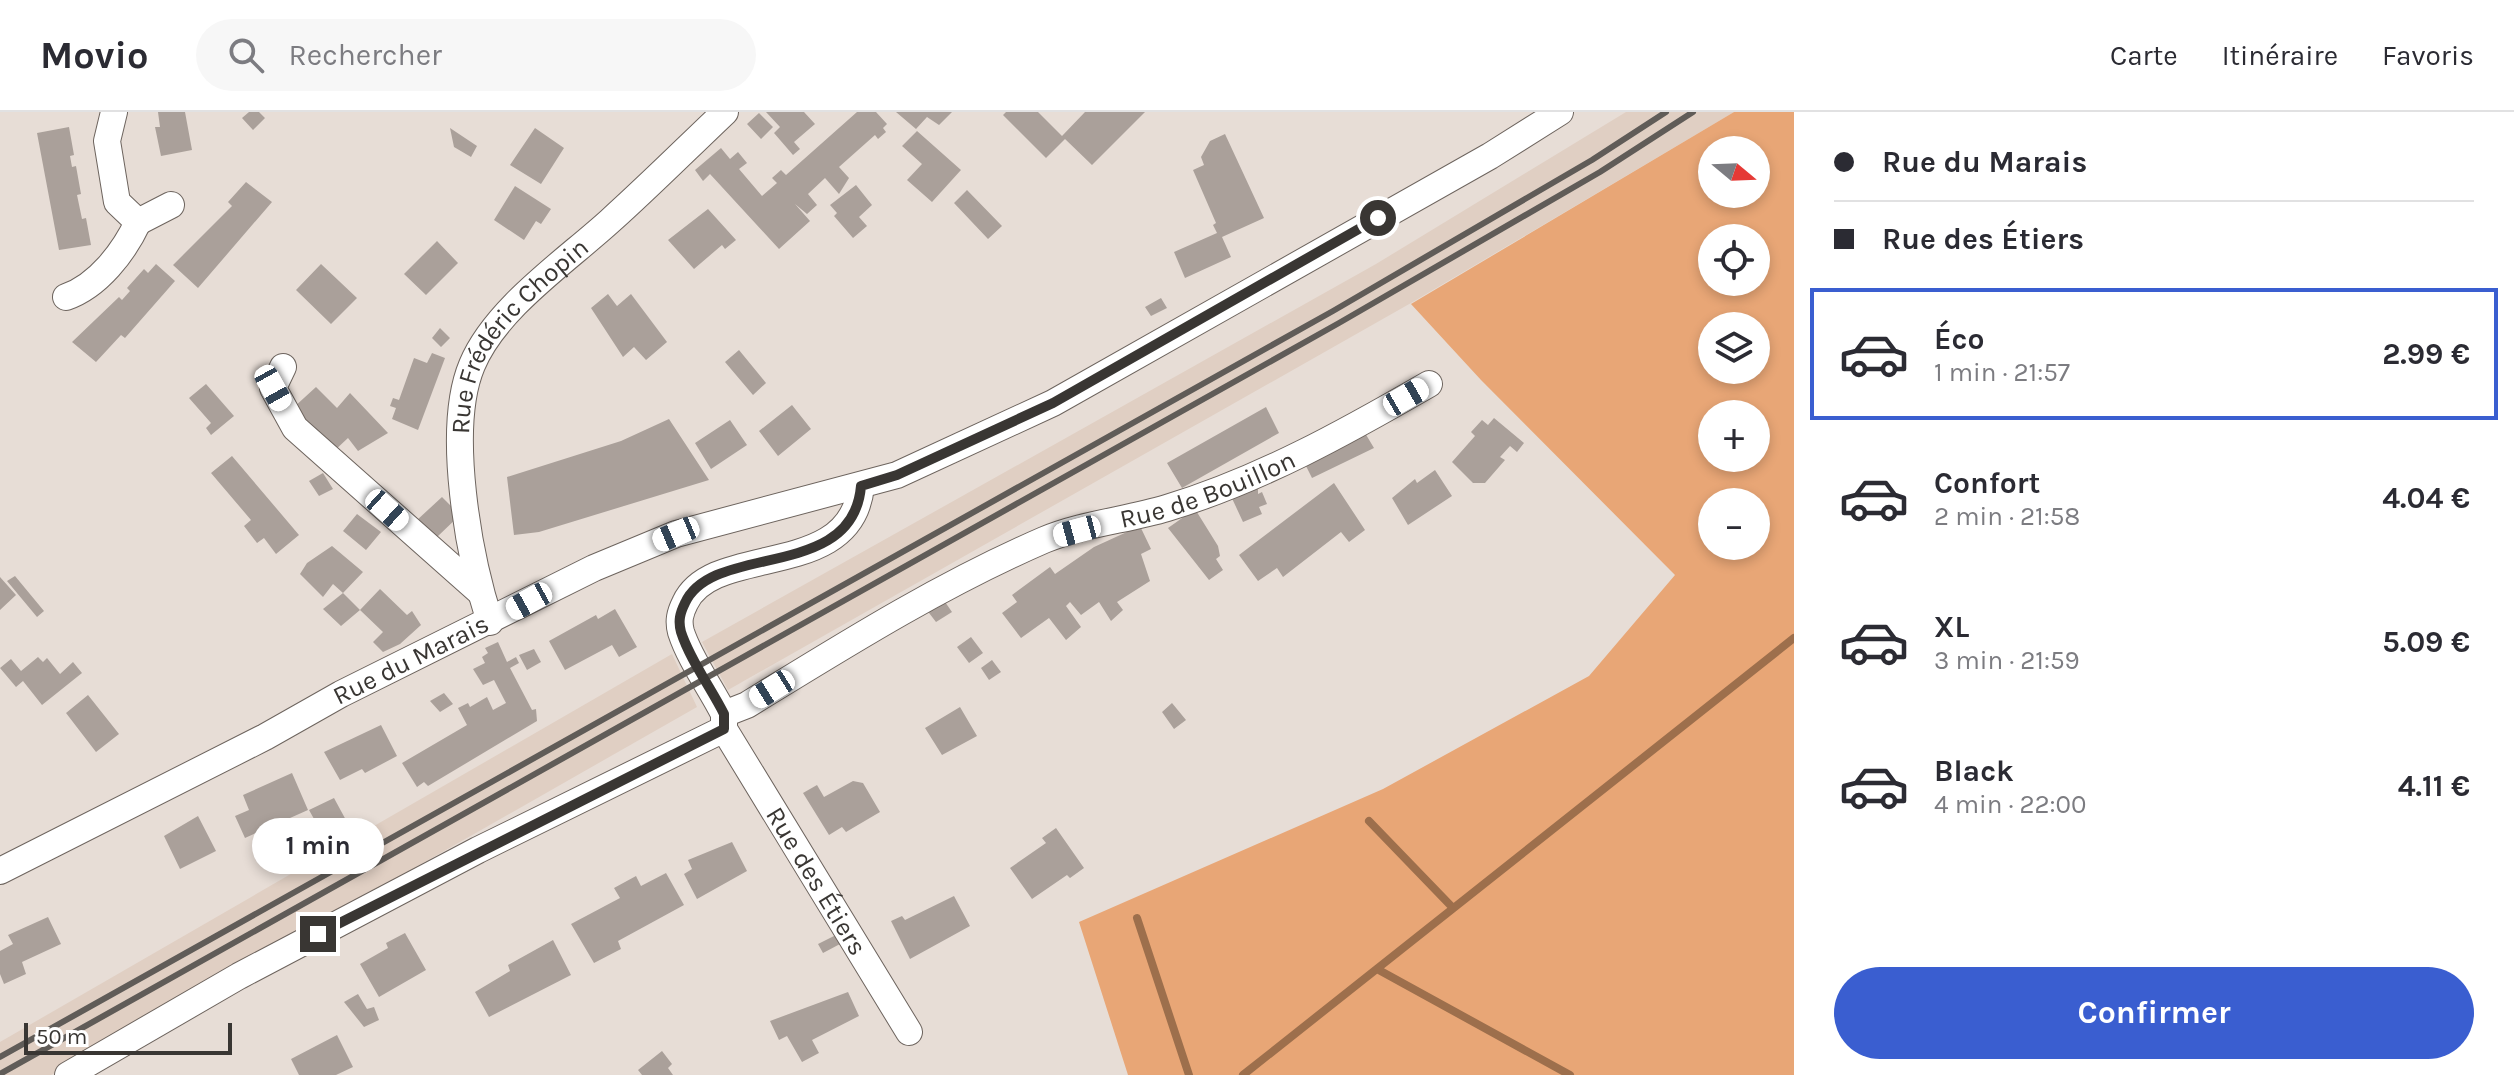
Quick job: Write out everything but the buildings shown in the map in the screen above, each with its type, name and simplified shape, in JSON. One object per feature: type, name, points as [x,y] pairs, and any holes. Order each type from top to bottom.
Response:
[{"type":"street","points":[[114,112],[107,141],[117,202],[138,222]]},
{"type":"street","name":"Rue Frédéric Chopin","points":[[490,622],[480,592],[465,499],[458,417],[472,364],[502,319],[725,112]]},
{"type":"street","name":"Rue du Marais","points":[[0,871],[559,585],[676,534],[897,475],[1053,403],[1490,156],[1560,112]]},
{"type":"street","points":[[66,297],[85,291],[129,242],[138,222],[171,205]]},
{"type":"street","points":[[283,367],[273,388],[295,428],[480,592]]},
{"type":"street","name":"Rue de Bouillon","points":[[724,722],[874,626],[1046,539],[1168,508],[1265,471],[1359,424],[1429,384]]},
{"type":"street","name":"Rue des Étiers","points":[[861,486],[860,501],[843,526],[819,545],[771,562],[717,573],[698,583],[679,616],[681,633],[724,722],[852,945],[909,1032]]},
{"type":"street","points":[[68,1075],[239,976],[724,722]]},
{"type":"shaded area","points":[[1626,112],[1734,112],[1411,303],[728,690],[702,642],[1376,264]]},
{"type":"shaded area","points":[[1734,112],[1794,112],[1794,1075],[1128,1075],[1079,922],[1383,789],[1589,676],[1675,575],[1481,380],[1411,304]]},
{"type":"shaded area","points":[[672,654],[697,707],[51,1075],[0,1075],[0,1042]]},
{"type":"waterway","points":[[1243,1075],[1794,638]]},
{"type":"waterway","points":[[1369,821],[1453,908]]},
{"type":"waterway","points":[[1137,918],[1189,1075]]},
{"type":"waterway","points":[[1377,969],[1570,1075]]},
{"type":"railway","points":[[0,1057],[1333,311],[1592,160],[1666,112]]},
{"type":"railway","points":[[0,1074],[1339,323],[1600,172],[1693,112]]},
{"type":"route","points":[[318,934],[478,850],[724,729],[724,714],[681,633],[679,616],[698,583],[717,573],[771,562],[819,545],[843,526],[860,501],[861,486],[897,475],[1053,403],[1378,218]]}]
